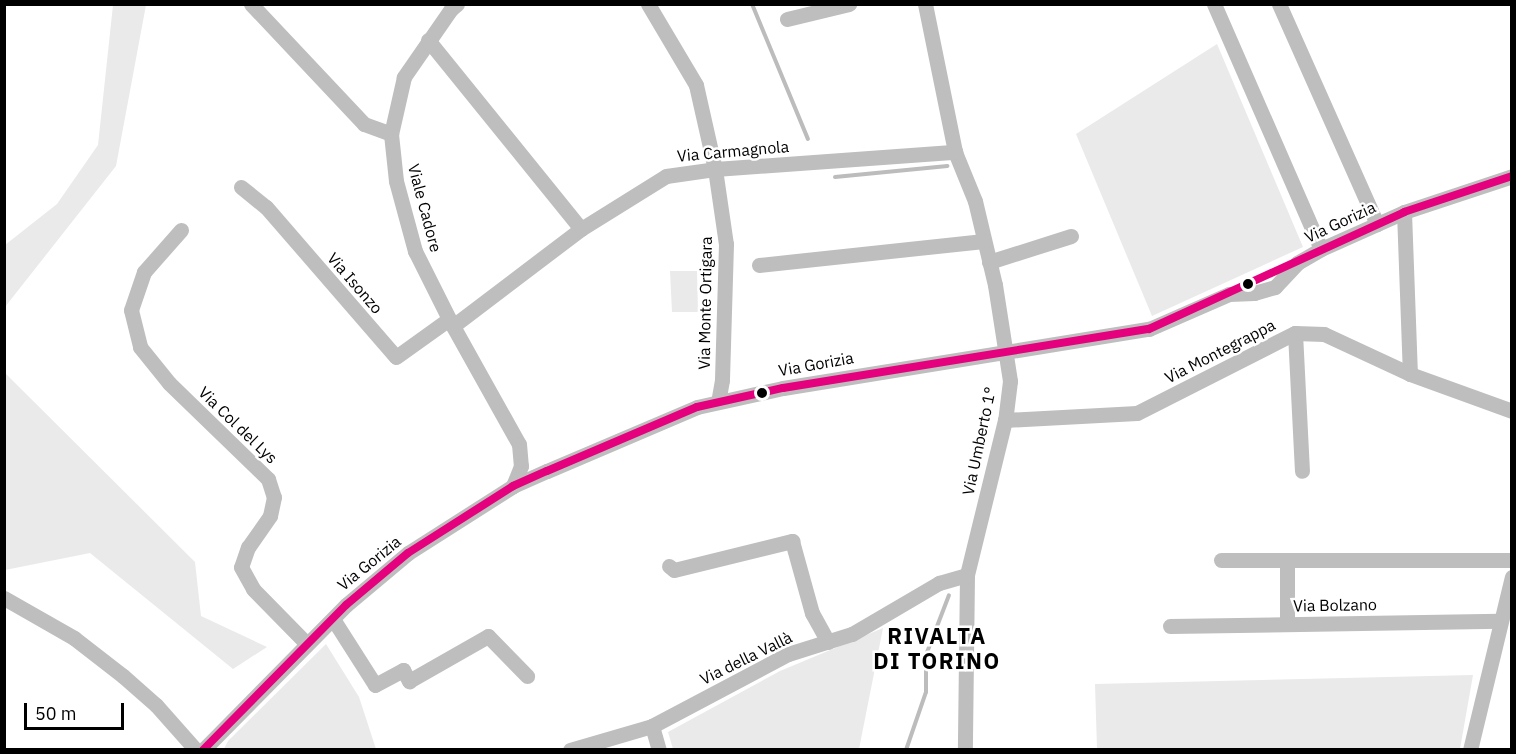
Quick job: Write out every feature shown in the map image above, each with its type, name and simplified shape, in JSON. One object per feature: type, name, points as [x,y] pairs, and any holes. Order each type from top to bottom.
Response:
[{"type":"street","points":[[251,4],[364,123],[391,134]]},
{"type":"street","name":"Via Monte Ortigara","points":[[648,4],[696,85],[715,169],[726,244],[722,380],[718,402]]},
{"type":"street","points":[[787,19],[849,4]]},
{"type":"street","name":"Via Umberto 1°","points":[[925,4],[955,152],[975,201],[989,262],[1007,351],[1010,381],[1005,420],[967,575],[965,750]]},
{"type":"street","points":[[1214,4],[1321,249]]},
{"type":"street","points":[[1279,4],[1377,224]]},
{"type":"street","name":"Viale Cadore","points":[[451,6],[404,77],[391,134],[396,182],[415,250],[451,322],[519,444],[521,466],[513,486]]},
{"type":"street","points":[[428,40],[581,229]]},
{"type":"street","name":"Via Carmagnola","points":[[451,322],[581,229],[666,176],[715,169],[955,152]]},
{"type":"street","name":"Via Gorizia","points":[[203,750],[333,619],[408,553],[513,486],[697,407],[783,388],[1149,329],[1229,294],[1264,291],[1275,287],[1297,263],[1321,249],[1404,212],[1512,176]]},
{"type":"street","name":"Via Isonzo","points":[[241,187],[266,207],[396,357],[451,322]]},
{"type":"street","points":[[1404,212],[1410,374]]},
{"type":"street","name":"Via Col del Lys","points":[[181,230],[144,272],[131,310],[140,347],[169,383],[268,478],[274,497],[270,516],[248,547],[241,567],[253,589],[308,644]]},
{"type":"street","points":[[989,262],[1071,236]]},
{"type":"street","points":[[759,265],[984,241]]},
{"type":"street","points":[[1295,333],[1302,471]]},
{"type":"street","name":"Via Montegrappa","points":[[1005,420],[1137,413],[1295,333],[1324,334],[1410,374],[1512,411]]},
{"type":"street","points":[[669,566],[674,570],[792,541],[812,613],[828,642]]},
{"type":"street","points":[[1221,560],[1512,560]]},
{"type":"street","points":[[1287,560],[1287,624]]},
{"type":"street","name":"Via della Vallà","points":[[570,750],[652,726],[788,654],[852,634],[939,583],[967,575]]},
{"type":"street","points":[[1470,750],[1512,577]]},
{"type":"street","points":[[4,598],[74,638],[123,676],[156,705],[196,750]]},
{"type":"street","points":[[333,619],[375,685],[403,670],[409,681],[488,636],[527,676]]},
{"type":"street","name":"Via Bolzano","points":[[1170,626],[1500,621]]},
{"type":"street","points":[[652,726],[659,750]]},
{"type":"shaded area","points":[[113,5],[146,5],[116,166],[5,307],[5,245],[57,204],[98,145]]},
{"type":"shaded area","points":[[1217,44],[1303,247],[1152,316],[1076,134]]},
{"type":"shaded area","points":[[670,271],[697,271],[698,312],[672,312]]},
{"type":"shaded area","points":[[5,373],[195,562],[201,616],[267,647],[233,669],[90,553],[5,570]]},
{"type":"shaded area","points":[[883,628],[859,749],[673,749],[668,732],[780,671]]},
{"type":"shaded area","points":[[326,644],[359,697],[376,749],[224,749],[228,741]]},
{"type":"shaded area","points":[[1473,675],[1460,749],[1097,749],[1095,684]]},
{"type":"waterway","points":[[752,4],[808,139]]},
{"type":"waterway","points":[[835,177],[947,166]]},
{"type":"waterway","points":[[906,750],[926,692],[926,655],[949,595]]},
{"type":"transit line","points":[[203,750],[346,605],[408,553],[513,486],[547,471],[697,407],[783,388],[1149,329],[1404,212],[1512,176]]},
{"type":"district","name":"RIVALTA DI TORINO","points":[[937,648]]}]
